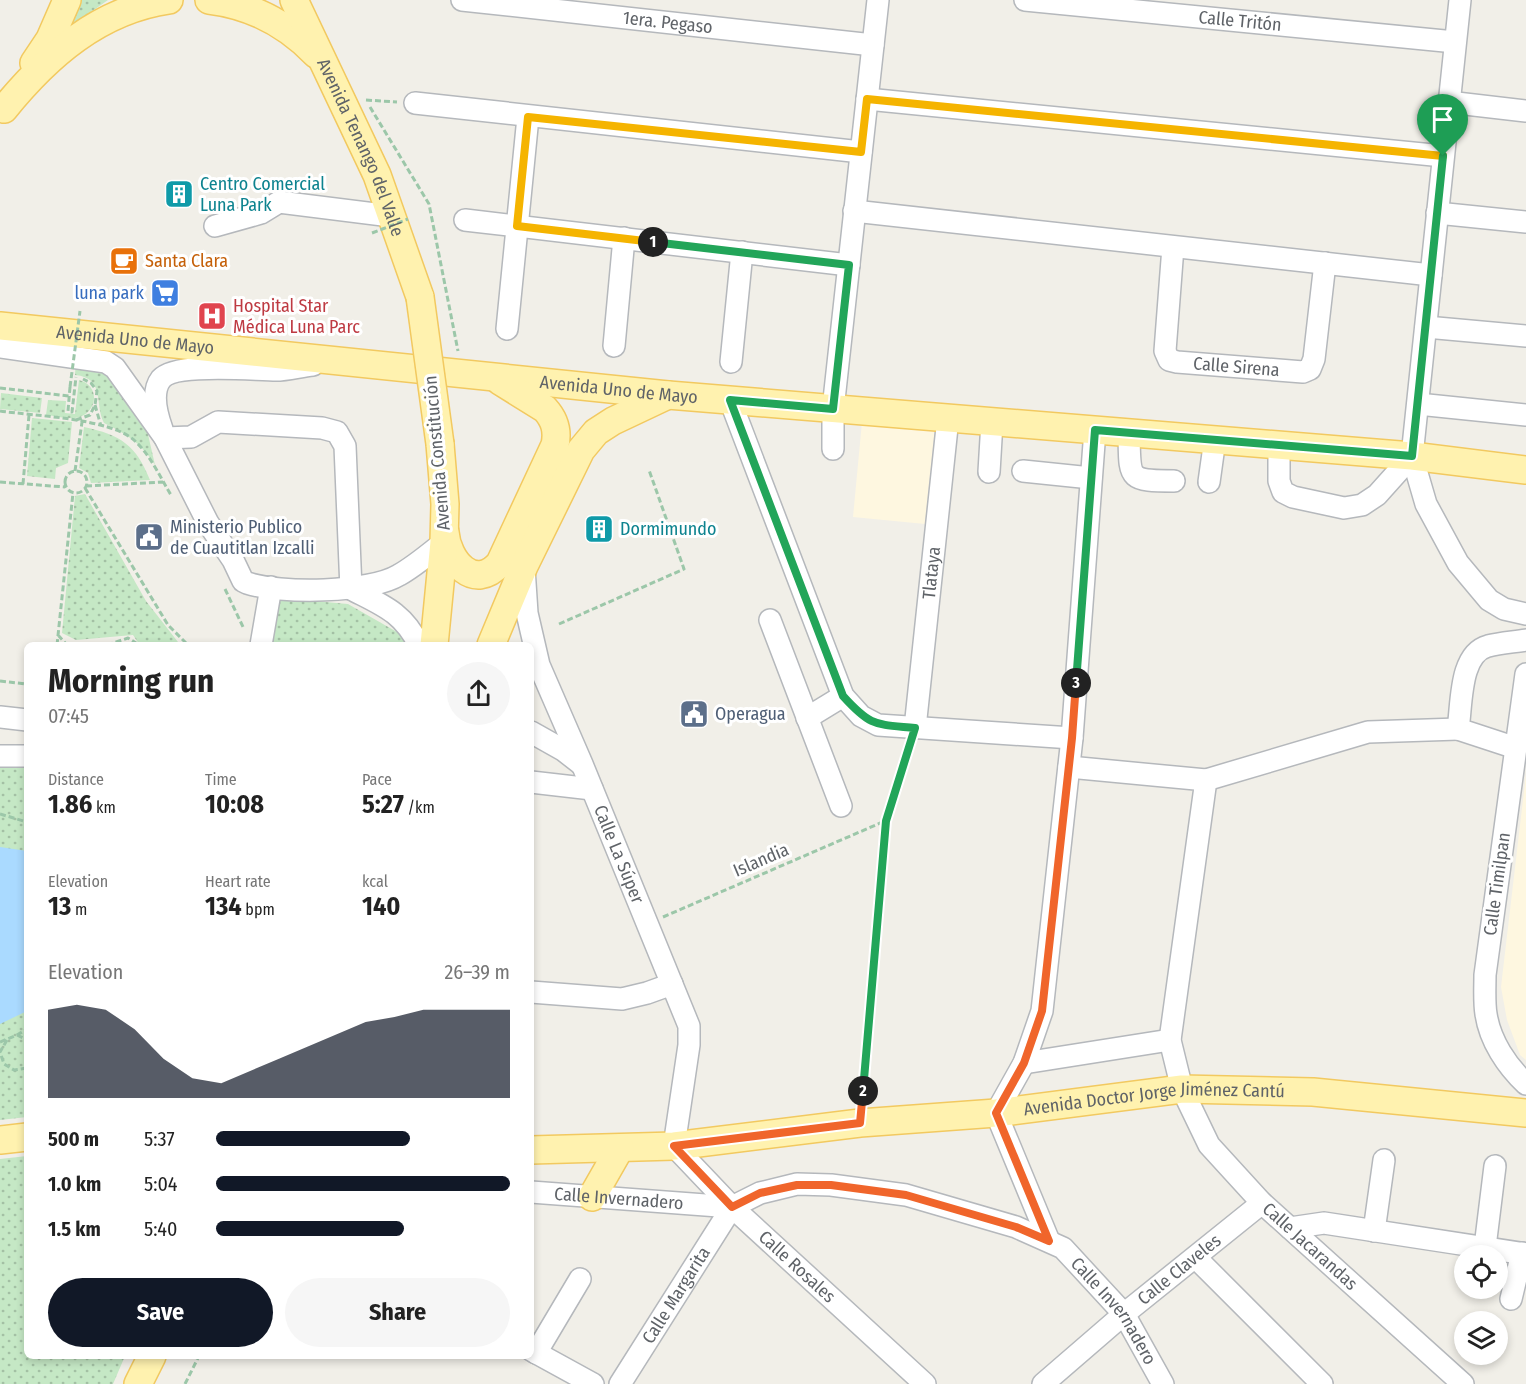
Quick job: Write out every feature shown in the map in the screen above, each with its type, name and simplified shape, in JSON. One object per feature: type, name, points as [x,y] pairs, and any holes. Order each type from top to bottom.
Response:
[{"type":"main road","points":[[2,111],[50,39],[67,0]]},
{"type":"main road","points":[[2,111],[42,67],[80,35],[117,14],[169,0]]},
{"type":"main road","points":[[209,0],[237,6],[271,20],[301,40],[327,66]]},
{"type":"main road","name":"Avenida Tenango del Valle","points":[[294,0],[377,175],[390,223],[420,297]]},
{"type":"main road","name":"Avenida Constitución","points":[[420,297],[440,444],[445,504],[434,642]]},
{"type":"main road","name":"Avenida Uno de Mayo","points":[[0,326],[668,395],[1412,456],[1526,470]]},
{"type":"main road","points":[[444,537],[452,558],[465,571],[480,574],[496,567],[500,563],[555,445],[555,426],[545,409],[493,378]]},
{"type":"main road","points":[[492,642],[524,566],[581,450],[596,432],[612,421],[668,395]]},
{"type":"main road","name":"Avenida Doctor Jorge Jiménez Cantú","points":[[539,1148],[674,1146],[860,1123],[996,1113],[1182,1089],[1312,1092],[1526,1113]]},
{"type":"main road","points":[[0,1140],[24,1137]]},
{"type":"main road","points":[[592,1197],[620,1148]]},
{"type":"main road","points":[[138,1384],[150,1359]]},
{"type":"street","name":"1era. Pegaso","points":[[462,0],[873,45]]},
{"type":"street","points":[[833,449],[833,409],[878,0]]},
{"type":"street","name":"Calle Tritón","points":[[1025,0],[1455,42]]},
{"type":"street","points":[[1460,0],[1412,456],[1426,504],[1458,563],[1489,600],[1504,609],[1526,614]]},
{"type":"street","points":[[867,99],[1443,156]]},
{"type":"street","points":[[1448,102],[1526,111]]},
{"type":"street","points":[[415,103],[861,152]]},
{"type":"street","points":[[507,329],[528,117]]},
{"type":"street","points":[[215,226],[261,213],[279,202],[390,223]]},
{"type":"street","points":[[854,211],[1431,275]]},
{"type":"street","points":[[1437,213],[1526,222]]},
{"type":"street","points":[[465,220],[849,265]]},
{"type":"street","points":[[614,346],[624,238]]},
{"type":"street","name":"Calle Sirena","points":[[1173,247],[1165,351],[1169,360],[1177,362],[1303,372],[1310,369],[1314,359],[1325,263]]},
{"type":"street","points":[[731,362],[742,252]]},
{"type":"street","points":[[1426,327],[1526,336]]},
{"type":"street","points":[[0,347],[106,362],[115,368],[165,438],[208,523],[233,560],[243,581],[252,585],[323,590],[351,589],[382,582],[399,576],[444,537]]},
{"type":"street","points":[[165,438],[156,410],[158,387],[162,379],[171,372],[196,368],[278,370],[338,361]]},
{"type":"street","points":[[730,400],[843,696],[861,716],[878,725],[1072,738]]},
{"type":"street","points":[[1418,404],[1526,415]]},
{"type":"street","name":"Tlataya","points":[[915,728],[948,418]]},
{"type":"street","points":[[165,438],[192,446],[218,422],[322,428],[337,432],[345,446],[351,589]]},
{"type":"street","points":[[989,472],[992,422]]},
{"type":"street","points":[[1049,1241],[996,1113],[1024,1063],[1042,1011],[1072,738],[1095,430]]},
{"type":"street","points":[[1129,432],[1130,470],[1135,477],[1145,481],[1174,481]]},
{"type":"street","points":[[1209,482],[1215,439]]},
{"type":"street","points":[[1279,445],[1279,481],[1283,492],[1293,497],[1344,508],[1362,505],[1377,495],[1412,456]]},
{"type":"street","points":[[1023,471],[1091,478]]},
{"type":"street","name":"Calle La Súper","points":[[524,566],[526,613],[532,642]]},
{"type":"street","points":[[254,640],[271,587]]},
{"type":"street","points":[[351,589],[388,608],[404,620],[417,642]]},
{"type":"street","points":[[770,620],[841,806]]},
{"type":"street","points":[[1458,729],[1467,666],[1474,653],[1487,646],[1526,640]]},
{"type":"street","name":"Calle La Súper","points":[[534,648],[539,665],[689,1026],[689,1045],[674,1146]]},
{"type":"street","name":"Calle Timilpan","points":[[1526,674],[1485,975],[1486,1016],[1501,1054],[1526,1084]]},
{"type":"street","points":[[807,718],[843,696]]},
{"type":"street","points":[[0,717],[24,720]]},
{"type":"street","points":[[1069,767],[1206,780],[1368,732],[1458,729],[1516,748]]},
{"type":"street","points":[[534,734],[582,764]]},
{"type":"street","points":[[0,756],[24,756]]},
{"type":"street","points":[[1024,1063],[1170,1040],[1206,780]]},
{"type":"street","points":[[534,782],[592,789]]},
{"type":"street","points":[[534,992],[622,999],[672,984]]},
{"type":"street","name":"Calle Jacarandas","points":[[1170,1040],[1182,1089],[1209,1145],[1262,1203],[1463,1384]]},
{"type":"street","name":"Calle Rosales","points":[[674,1146],[732,1207],[925,1384]]},
{"type":"street","points":[[1374,1230],[1384,1160]]},
{"type":"street","points":[[1485,1245],[1495,1166]]},
{"type":"street","name":"Calle Invernadero","points":[[534,1192],[732,1207],[760,1193],[797,1185],[831,1185],[906,1195],[1016,1227],[1063,1248],[1124,1314],[1163,1384]]},
{"type":"street","name":"Calle Claveles","points":[[1043,1384],[1124,1314],[1262,1203]]},
{"type":"street","name":"Calle Margarita","points":[[620,1384],[732,1207]]},
{"type":"street","points":[[1290,1228],[1324,1223],[1472,1245]]},
{"type":"street","points":[[1508,1251],[1524,1253],[1511,1299]]},
{"type":"street","points":[[1196,1258],[1322,1384]]},
{"type":"street","points":[[580,1279],[534,1351],[593,1384]]},
{"type":"path","points":[[366,100],[415,103]]},
{"type":"path","points":[[429,250],[437,248]]},
{"type":"path","points":[[74,420],[90,415],[95,405],[97,391],[91,382],[76,377],[72,412],[68,411],[80,311]]},
{"type":"path","points":[[0,388],[69,396]]},
{"type":"path","points":[[95,405],[101,426]]},
{"type":"path","points":[[0,411],[74,420],[121,432],[134,440],[148,456],[176,502]]},
{"type":"path","points":[[23,484],[29,415]]},
{"type":"path","points":[[75,471],[82,422]]},
{"type":"path","points":[[559,624],[684,569],[649,470]]},
{"type":"path","points":[[65,487],[66,476],[75,471]]},
{"type":"path","points":[[75,471],[85,475],[86,487],[168,625],[185,642]]},
{"type":"path","points":[[0,482],[65,487],[78,494],[86,487],[163,482]]},
{"type":"path","points":[[57,642],[73,493]]},
{"type":"path","points":[[222,584],[254,640]]},
{"type":"path","points":[[58,635],[64,642]]},
{"type":"path","points":[[116,642],[128,638],[134,642]]},
{"type":"path","points":[[0,681],[24,684]]},
{"type":"path","points":[[860,1123],[886,821],[915,728]]},
{"type":"path","points":[[0,814],[24,821]]},
{"type":"path","name":"Islandia","points":[[647,924],[886,821]]},
{"type":"path","points":[[0,1042],[24,1031]]},
{"type":"path","points":[[17,1035],[24,1038]]},
{"type":"path","points":[[7,1040],[0,1052],[3,1064],[14,1070],[24,1068]]},
{"type":"path","points":[[185,1384],[198,1359]]},
{"type":"shaded area","points":[[862,422],[935,428],[925,524],[853,517]]},
{"type":"shaded area","points":[[1526,774],[1526,1060],[1520,1055],[1507,1020],[1501,987]]},
{"type":"green space","points":[[77,0],[108,0],[71,26]]},
{"type":"green space","points":[[76,359],[93,361],[127,394],[136,418],[147,430],[155,465],[133,440],[104,423],[95,386],[85,377],[75,375]]},
{"type":"green space","points":[[79,380],[86,383],[94,394],[92,406],[88,412],[75,418],[46,415],[48,400],[66,401],[65,413],[75,414]]},
{"type":"green space","points":[[1,393],[42,398],[40,413],[0,409]]},
{"type":"green space","points":[[32,418],[72,422],[68,463],[56,468],[55,479],[27,476]]},
{"type":"green space","points":[[84,427],[108,434],[126,443],[139,458],[150,480],[91,483],[88,473],[79,468]]},
{"type":"green space","points":[[85,494],[146,601],[178,642],[138,642],[133,635],[76,640],[62,633],[75,496]]},
{"type":"green space","points":[[280,598],[348,604],[411,640],[411,642],[269,642]]},
{"type":"green space","points":[[0,756],[24,756],[24,1117],[0,1120]]},
{"type":"green space","points":[[24,1156],[24,1359],[124,1359],[113,1384],[0,1384],[0,1159]]},
{"type":"water","points":[[0,847],[24,851],[24,1012],[0,1024]]},
{"type":"place","name":"Centro Comercial Luna Park","points":[[179,194]]},
{"type":"place","name":"Santa Clara","points":[[124,261]]},
{"type":"place","name":"luna park","points":[[165,293]]},
{"type":"place","name":"Hospital Star Médica Luna Parc","points":[[212,316]]},
{"type":"place","name":"Dormimundo","points":[[599,529]]},
{"type":"place","name":"Ministerio Publico de Cuautitlan Izcalli","points":[[149,537]]},
{"type":"place","name":"Operagua","points":[[694,714]]},
{"type":"route","points":[[867,99],[1443,156],[1412,456],[1095,430],[1072,738],[1042,1011],[1024,1063],[996,1113],[1049,1241],[1016,1227],[906,1195],[831,1185],[797,1185],[760,1193],[732,1207],[674,1146],[860,1123],[886,821],[915,728],[878,725],[861,716],[843,696],[730,400],[833,409],[849,265],[517,226],[528,117],[861,152],[867,99]]}]
